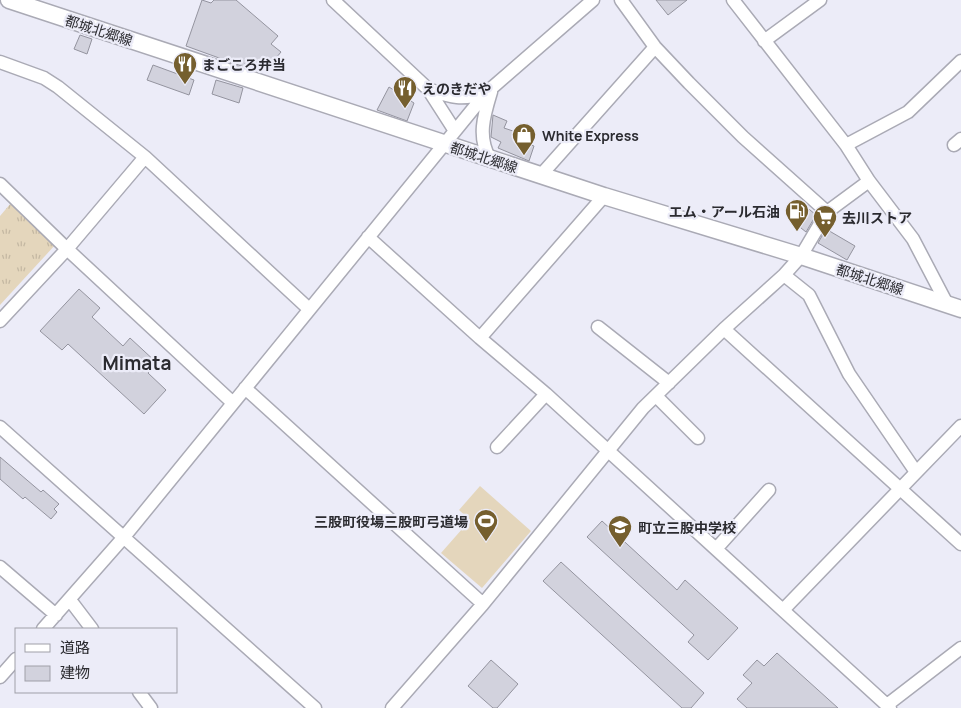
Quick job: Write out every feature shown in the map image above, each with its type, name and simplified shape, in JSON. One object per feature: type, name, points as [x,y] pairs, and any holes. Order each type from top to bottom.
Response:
[{"type":"main road","name":"都城北郷線","points":[[9,0],[604,196],[801,256],[954,306]]},
{"type":"street","points":[[333,0],[428,89],[455,131]]},
{"type":"street","points":[[44,628],[124,537],[489,90],[593,0]]},
{"type":"street","points":[[621,0],[655,47],[743,137],[827,212]]},
{"type":"street","points":[[733,0],[846,145],[869,181],[913,239],[954,306]]},
{"type":"street","points":[[764,41],[820,0]]},
{"type":"street","points":[[541,175],[655,47]]},
{"type":"street","points":[[846,145],[908,112],[961,61]]},
{"type":"street","points":[[0,62],[44,78],[58,87],[146,157],[309,309]]},
{"type":"street","points":[[428,89],[460,98],[469,98],[489,90]]},
{"type":"street","points":[[489,90],[482,130],[485,150],[490,159]]},
{"type":"street","points":[[0,321],[67,249],[146,157]]},
{"type":"street","points":[[392,708],[483,604],[643,408],[724,329],[784,275],[801,256],[827,212],[869,181]]},
{"type":"street","points":[[0,184],[67,249],[233,402]]},
{"type":"street","points":[[480,338],[604,196]]},
{"type":"street","points":[[368,237],[480,338],[546,394],[888,706],[961,648]]},
{"type":"street","points":[[784,275],[809,295],[849,374],[916,472]]},
{"type":"street","points":[[598,327],[670,383]]},
{"type":"street","points":[[724,329],[961,544]]},
{"type":"street","points":[[245,388],[483,604]]},
{"type":"street","points":[[496,447],[546,394]]},
{"type":"street","points":[[656,396],[698,438]]},
{"type":"street","points":[[783,610],[961,426]]},
{"type":"street","points":[[0,427],[315,708]]},
{"type":"street","points":[[716,549],[769,490]]},
{"type":"street","points":[[0,567],[56,615]]},
{"type":"street","points":[[70,600],[91,628]]},
{"type":"street","points":[[0,677],[15,660]]},
{"type":"street","points":[[140,693],[151,708]]},
{"type":"green space","points":[[11,203],[56,244],[0,305],[0,216]]},
{"type":"green space","name":"三股町役場三股町弓道場","points":[[480,486],[531,531],[482,588],[441,553],[470,520],[459,510]]},
{"type":"building","points":[[202,0],[211,3],[214,0],[236,0],[278,36],[271,44],[281,52],[271,64],[263,60],[262,64],[247,58],[244,67],[186,46]]},
{"type":"building","points":[[656,0],[687,0],[668,15]]},
{"type":"building","points":[[80,35],[92,39],[87,54],[74,49]]},
{"type":"building","points":[[153,65],[194,80],[189,95],[147,80]]},
{"type":"building","points":[[216,80],[243,88],[239,103],[212,94]]},
{"type":"building","points":[[389,87],[414,103],[407,121],[377,110]]},
{"type":"building","points":[[493,115],[507,121],[504,128],[519,133],[516,140],[534,146],[529,161],[498,148],[501,142],[491,137]]},
{"type":"building","points":[[803,204],[816,215],[806,232],[791,220]]},
{"type":"building","points":[[826,229],[855,246],[847,260],[818,243]]},
{"type":"building","points":[[79,289],[100,308],[92,317],[123,346],[130,338],[157,363],[148,373],[166,390],[144,414],[68,344],[62,350],[40,331]]},
{"type":"building","points":[[0,457],[41,492],[43,490],[59,504],[54,509],[57,512],[51,519],[25,497],[23,499],[0,479]]},
{"type":"building","points":[[602,521],[677,590],[685,580],[738,628],[708,660],[688,642],[694,635],[587,537]]},
{"type":"building","points":[[561,562],[704,693],[691,708],[682,708],[543,581]]},
{"type":"building","points":[[777,653],[838,708],[747,708],[737,699],[752,683],[743,675],[757,660],[764,666]]},
{"type":"building","points":[[491,660],[518,684],[497,708],[493,708],[468,686]]},
{"type":"place","name":"まごころ弁当","points":[[185,85]]},
{"type":"place","name":"えのきだや","points":[[405,109]]},
{"type":"place","name":"White Express","points":[[524,156]]},
{"type":"place","name":"エム・アール石油","points":[[797,232]]},
{"type":"place","name":"去川ストア","points":[[825,238]]},
{"type":"place","name":"三股町役場三股町弓道場","points":[[486,542]]},
{"type":"place","name":"町立三股中学校","points":[[620,548]]},
{"type":"district","name":"Mimata","points":[[137,363]]}]
